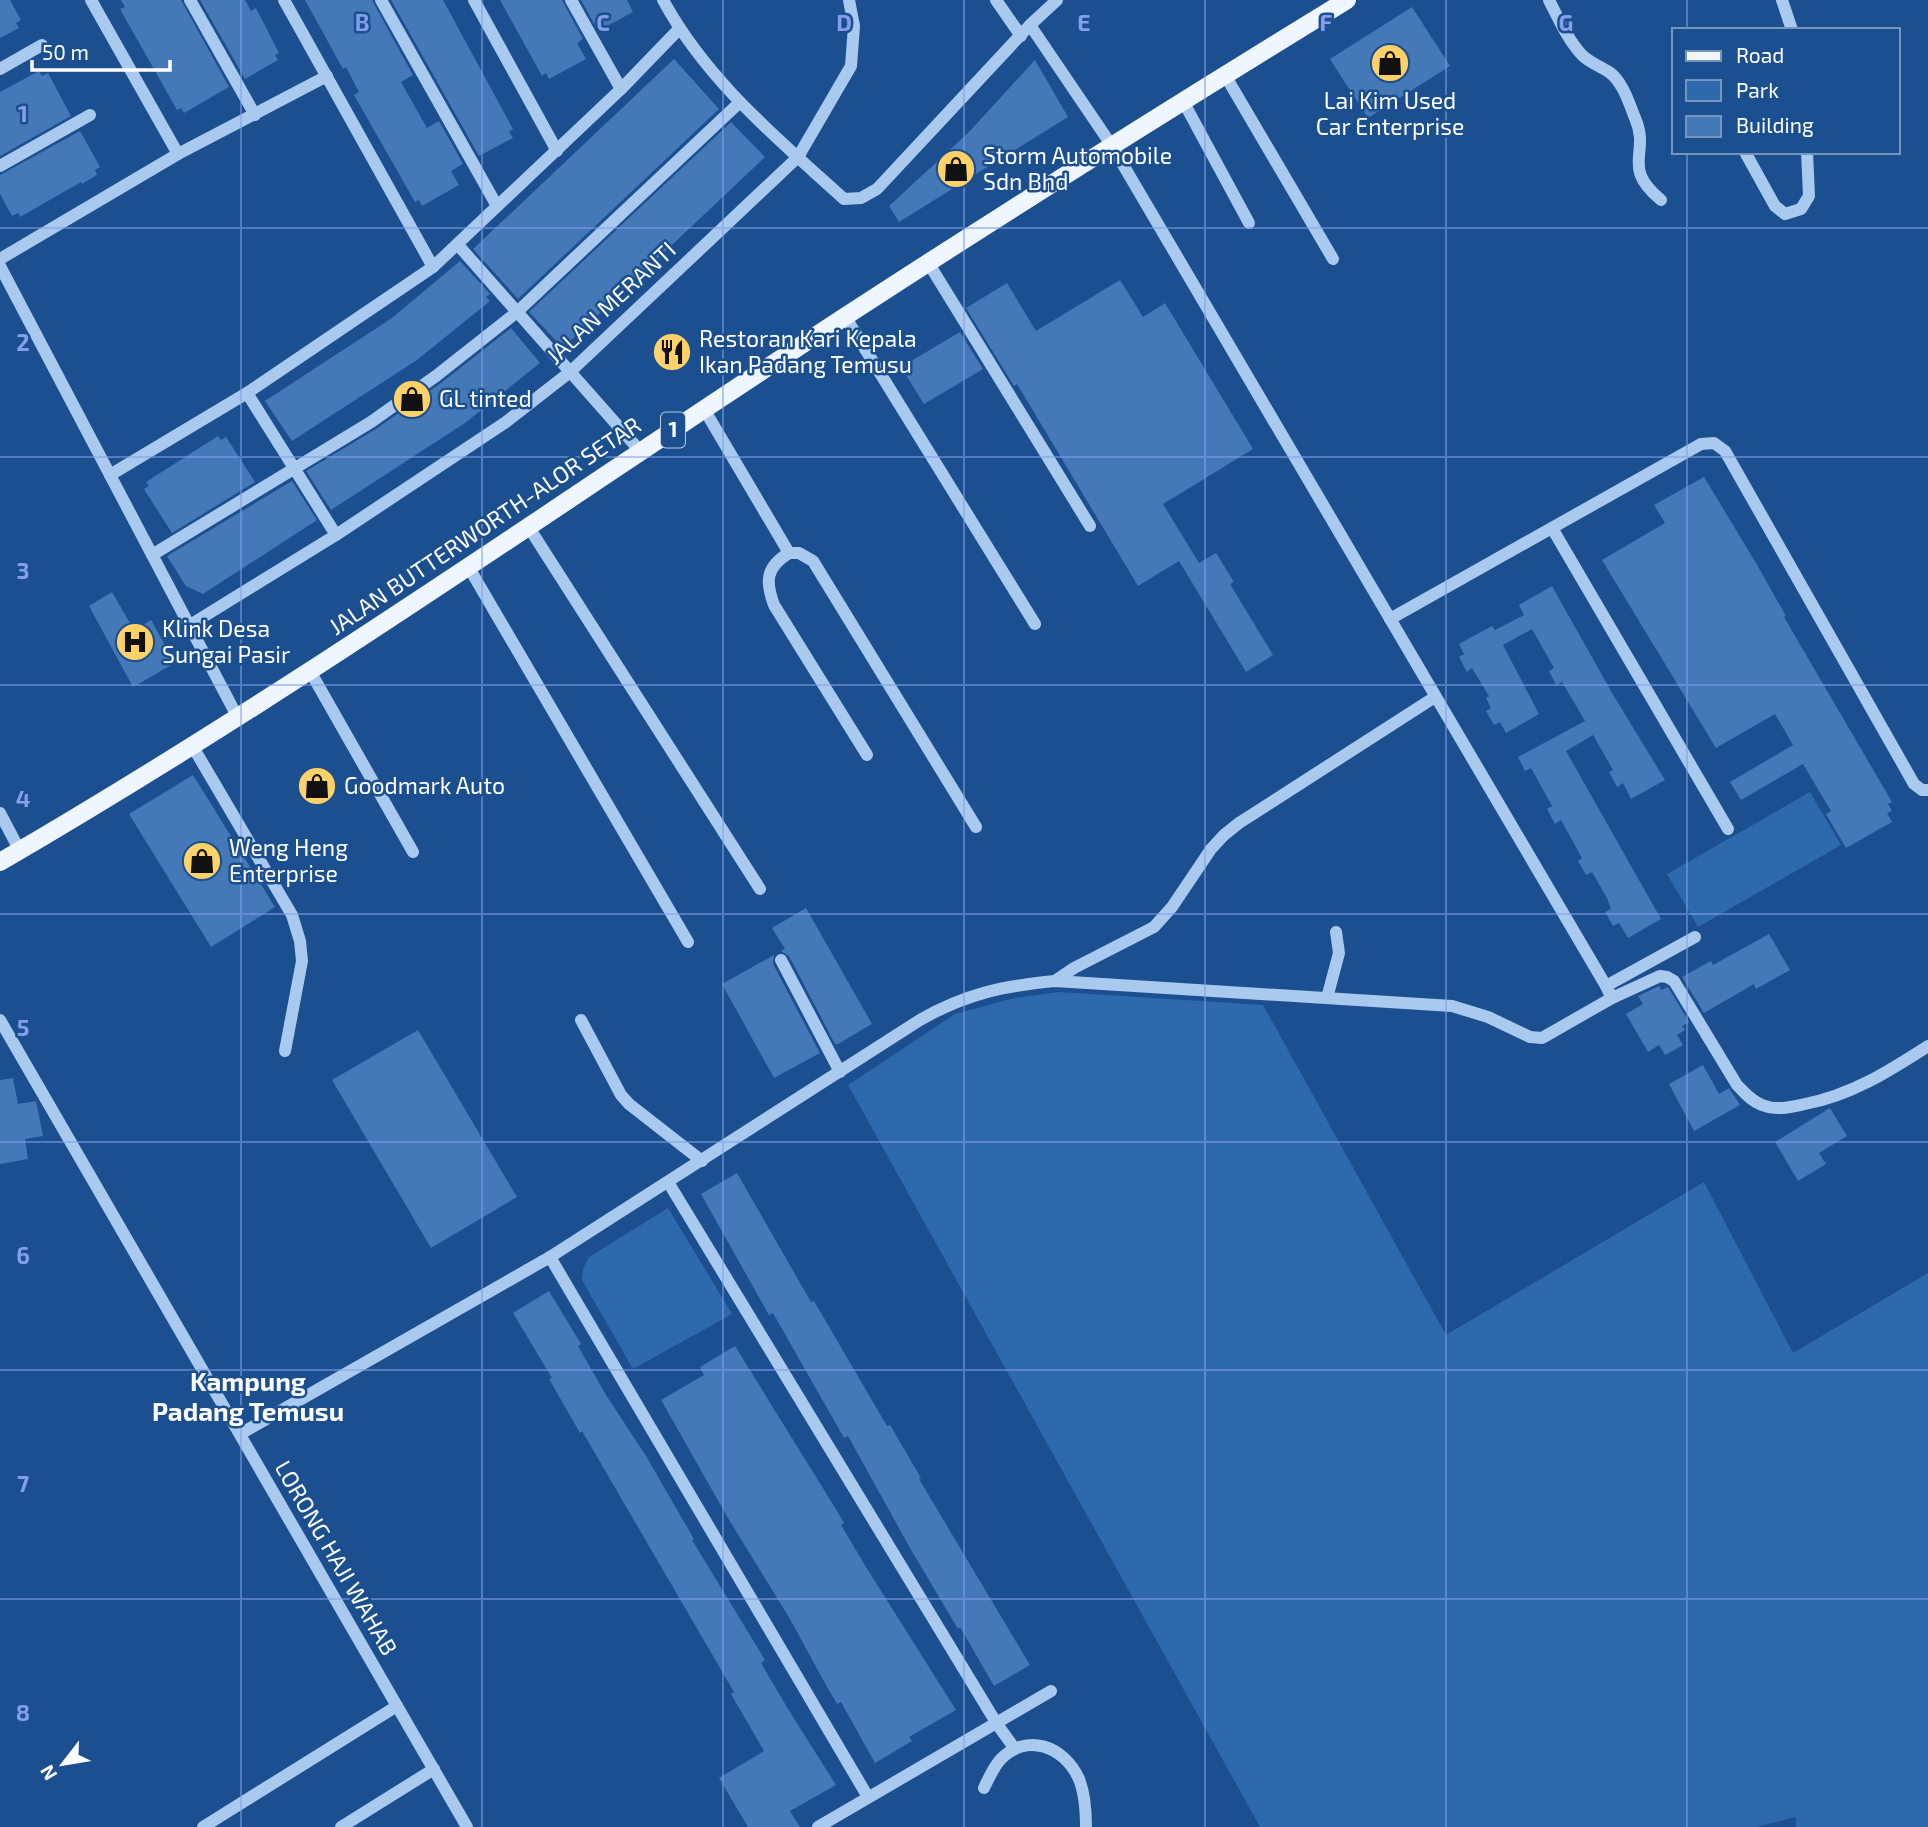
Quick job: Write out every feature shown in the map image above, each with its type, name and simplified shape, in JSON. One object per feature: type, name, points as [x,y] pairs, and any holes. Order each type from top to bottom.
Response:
[{"type":"main road","name":"JALAN BUTTERWORTH-ALOR SETAR","points":[[0,862],[193,747],[846,317],[1183,101],[1347,0]]},
{"type":"street","points":[[91,0],[178,154]]},
{"type":"street","points":[[190,0],[255,115]]},
{"type":"street","points":[[284,0],[433,267]]},
{"type":"street","points":[[381,0],[497,206]]},
{"type":"street","points":[[474,0],[557,151]]},
{"type":"street","points":[[571,0],[621,89]]},
{"type":"street","points":[[663,0],[679,29],[705,65],[739,103],[844,199],[861,198],[877,189],[1030,25],[1057,0]]},
{"type":"street","name":"JALAN MERANTI","points":[[190,625],[336,535],[506,422],[570,372],[798,157],[851,65],[854,26],[849,0]]},
{"type":"street","points":[[996,0],[1021,36]]},
{"type":"street","points":[[1549,0],[1581,53],[1612,74],[1619,82],[1640,130],[1637,165],[1648,189],[1661,200]]},
{"type":"street","points":[[1782,0],[1791,28]]},
{"type":"street","points":[[1030,25],[1112,146],[1609,992]]},
{"type":"street","points":[[110,475],[247,393],[433,267],[557,151],[679,29]]},
{"type":"street","points":[[0,69],[42,45]]},
{"type":"street","points":[[1225,75],[1333,259]]},
{"type":"street","points":[[0,259],[178,154],[327,76]]},
{"type":"street","points":[[1183,101],[1249,222]]},
{"type":"street","points":[[152,555],[404,400],[517,312],[739,103]]},
{"type":"street","points":[[0,166],[90,115]]},
{"type":"street","points":[[1746,154],[1775,206],[1785,214],[1801,209],[1808,196],[1807,154]]},
{"type":"street","points":[[458,245],[641,452]]},
{"type":"street","points":[[929,264],[1090,526]]},
{"type":"street","points":[[0,266],[238,718]]},
{"type":"street","points":[[846,317],[1035,624]]},
{"type":"street","points":[[247,393],[336,535]]},
{"type":"street","points":[[704,409],[789,553]]},
{"type":"street","points":[[1390,619],[1701,444],[1714,443],[1725,451],[1914,784],[1922,790],[1928,790]]},
{"type":"street","points":[[528,526],[760,889]]},
{"type":"street","points":[[1552,528],[1728,829]]},
{"type":"street","points":[[867,755],[774,605],[768,588],[771,571],[778,560],[789,553],[799,553],[813,561],[976,827]]},
{"type":"street","points":[[468,566],[688,942]]},
{"type":"street","points":[[310,671],[413,852]]},
{"type":"street","points":[[1055,981],[1074,968],[1154,927],[1172,907],[1211,849],[1239,823],[1435,697]]},
{"type":"street","points":[[193,747],[292,915],[300,941],[302,961],[285,1051]]},
{"type":"street","points":[[0,813],[19,850]]},
{"type":"street","points":[[1328,998],[1339,953],[1336,932]]},
{"type":"street","points":[[240,1434],[550,1257],[947,1004],[1010,985],[1055,981],[1452,1006],[1488,1017],[1530,1037],[1542,1038],[1695,937]]},
{"type":"street","points":[[781,960],[840,1072]]},
{"type":"street","points":[[1609,992],[1660,976],[1674,981],[1737,1085],[1750,1099],[1765,1106],[1782,1109],[1827,1100],[1872,1082],[1928,1046]]},
{"type":"street","name":"LORONG HAJI WAHAB","points":[[0,1020],[467,1827]]},
{"type":"street","points":[[580,1020],[621,1095],[702,1161]]},
{"type":"street","points":[[668,1182],[997,1724],[1015,1749]]},
{"type":"street","points":[[550,1257],[868,1797]]},
{"type":"street","points":[[818,1827],[1051,1691]]},
{"type":"street","points":[[203,1827],[397,1706]]},
{"type":"street","points":[[984,1788],[993,1770],[1015,1749],[1026,1744],[1042,1744],[1070,1763],[1084,1796],[1086,1827]]},
{"type":"street","points":[[341,1827],[434,1769]]},
{"type":"green space","points":[[1810,792],[1841,845],[1698,927],[1667,874]]},
{"type":"green space","points":[[1059,992],[1263,1005],[1446,1335],[1704,1182],[1793,1353],[1928,1273],[1928,1827],[1796,1827],[1796,1817],[1756,1827],[1260,1827],[848,1085],[955,1014],[1014,998]]},
{"type":"green space","points":[[668,1208],[732,1314],[633,1369],[582,1280],[583,1269],[589,1257]]},
{"type":"building","points":[[0,0],[10,0],[21,20],[16,23],[19,28],[0,38]]},
{"type":"building","points":[[121,0],[181,0],[229,87],[184,113],[181,108],[177,110],[120,9],[125,7]]},
{"type":"building","points":[[200,0],[245,0],[251,11],[256,8],[279,53],[275,55],[278,60],[245,79]]},
{"type":"building","points":[[305,0],[372,0],[413,75],[401,82],[427,128],[439,121],[463,164],[451,171],[459,185],[422,206],[419,200],[415,202],[354,95],[359,92],[346,67],[343,69]]},
{"type":"building","points":[[391,0],[443,0],[513,129],[509,132],[513,138],[479,156]]},
{"type":"building","points":[[500,0],[562,0],[583,39],[577,43],[586,59],[549,79],[546,73],[542,76]]},
{"type":"building","points":[[581,0],[627,0],[633,12],[598,31]]},
{"type":"building","name":"Lai Kim Used Car Enterprise","points":[[1412,7],[1450,66],[1368,118],[1330,59]]},
{"type":"building","points":[[674,59],[719,109],[518,299],[473,249]]},
{"type":"building","name":"Storm Automobile Sdn Bhd","points":[[1035,60],[1068,117],[899,222],[889,206],[968,133]]},
{"type":"building","points":[[39,71],[42,76],[48,73],[71,116],[0,156],[0,92]]},
{"type":"building","points":[[731,122],[765,157],[563,348],[529,312]]},
{"type":"building","points":[[80,131],[100,167],[95,170],[97,175],[20,217],[18,213],[12,216],[0,194],[0,175]]},
{"type":"building","points":[[460,261],[490,294],[486,297],[490,301],[417,360],[292,441],[265,401],[392,318]]},
{"type":"building","points":[[1120,280],[1143,317],[1165,303],[1253,449],[1163,504],[1199,563],[1216,553],[1234,582],[1230,584],[1273,655],[1246,672],[1179,561],[1138,586],[1017,384],[1014,386],[966,308],[1007,283],[1036,331]]},
{"type":"building","points":[[511,328],[540,363],[465,423],[331,510],[306,471],[376,429],[441,383]]},
{"type":"building","points":[[960,332],[983,369],[924,404],[901,367]]},
{"type":"building","points":[[218,436],[221,440],[226,437],[255,482],[172,533],[144,489],[149,486],[146,482]]},
{"type":"building","points":[[1704,477],[1892,802],[1888,804],[1892,811],[1887,813],[1892,822],[1846,848],[1826,814],[1831,811],[1803,764],[1741,800],[1730,782],[1793,745],[1775,714],[1716,748],[1602,560],[1665,523],[1654,505]]},
{"type":"building","points":[[292,481],[317,520],[203,594],[186,586],[167,556]]},
{"type":"building","points":[[1552,586],[1665,780],[1631,799],[1623,783],[1617,787],[1609,772],[1613,770],[1593,735],[1566,751],[1661,919],[1628,938],[1619,923],[1613,926],[1605,912],[1611,909],[1607,898],[1592,872],[1586,875],[1578,861],[1582,858],[1561,820],[1555,824],[1547,809],[1552,806],[1531,768],[1525,771],[1518,757],[1585,721],[1562,682],[1556,685],[1549,671],[1554,668],[1532,629],[1503,645],[1539,714],[1506,733],[1500,722],[1494,725],[1486,711],[1491,708],[1486,698],[1489,696],[1472,668],[1467,672],[1459,657],[1464,654],[1459,644],[1492,626],[1495,630],[1524,615],[1519,605]]},
{"type":"building","points":[[112,592],[134,630],[151,620],[175,663],[133,687],[89,606]]},
{"type":"building","name":"Weng Heng Enterprise","points":[[193,775],[275,907],[211,947],[129,814]]},
{"type":"building","points":[[806,908],[872,1024],[838,1044],[835,1044],[789,956],[781,951],[785,949],[772,928]]},
{"type":"building","points":[[1769,934],[1790,970],[1756,989],[1754,984],[1704,1013],[1682,977],[1711,961],[1713,965]]},
{"type":"building","points":[[774,955],[773,964],[820,1053],[774,1078],[722,984]]},
{"type":"building","points":[[1659,986],[1661,990],[1668,987],[1689,1022],[1682,1026],[1685,1030],[1677,1035],[1683,1045],[1665,1055],[1659,1045],[1648,1052],[1626,1014],[1643,1004],[1638,996]]},
{"type":"building","points":[[418,1030],[517,1197],[431,1248],[332,1080]]},
{"type":"building","points":[[1703,1065],[1719,1094],[1729,1088],[1740,1105],[1694,1131],[1669,1084]]},
{"type":"building","points":[[13,1078],[18,1104],[36,1101],[43,1136],[25,1139],[28,1159],[0,1164],[0,1080]]},
{"type":"building","points":[[1830,1108],[1847,1136],[1819,1153],[1826,1164],[1798,1181],[1775,1142]]},
{"type":"building","points":[[737,1173],[811,1302],[814,1301],[887,1426],[890,1425],[921,1478],[919,1479],[1030,1665],[994,1686],[910,1548],[848,1436],[844,1438],[773,1313],[769,1315],[701,1194]]},
{"type":"building","points":[[549,1291],[581,1344],[578,1346],[606,1395],[646,1456],[694,1539],[692,1540],[765,1660],[761,1663],[836,1785],[790,1811],[800,1827],[748,1827],[719,1778],[764,1751],[731,1694],[734,1692],[582,1431],[580,1433],[549,1379],[552,1378],[513,1313]]},
{"type":"building","points":[[735,1346],[834,1506],[844,1523],[841,1525],[866,1567],[956,1710],[909,1737],[912,1741],[875,1763],[841,1702],[837,1704],[661,1400],[704,1375],[700,1367]]},
{"type":"place","name":"Lai Kim Used Car Enterprise","points":[[1390,63]]},
{"type":"place","name":"Storm Automobile Sdn Bhd","points":[[956,169]]},
{"type":"place","name":"Restoran Kari Kepala Ikan Padang Temusu","points":[[672,352]]},
{"type":"place","name":"GL tinted","points":[[412,399]]},
{"type":"place","name":"Klink Desa Sungai Pasir","points":[[135,642]]},
{"type":"place","name":"Goodmark Auto","points":[[317,786]]},
{"type":"place","name":"Weng Heng Enterprise","points":[[202,861]]},
{"type":"district","name":"Kampung Padang Temusu","points":[[248,1397]]}]
